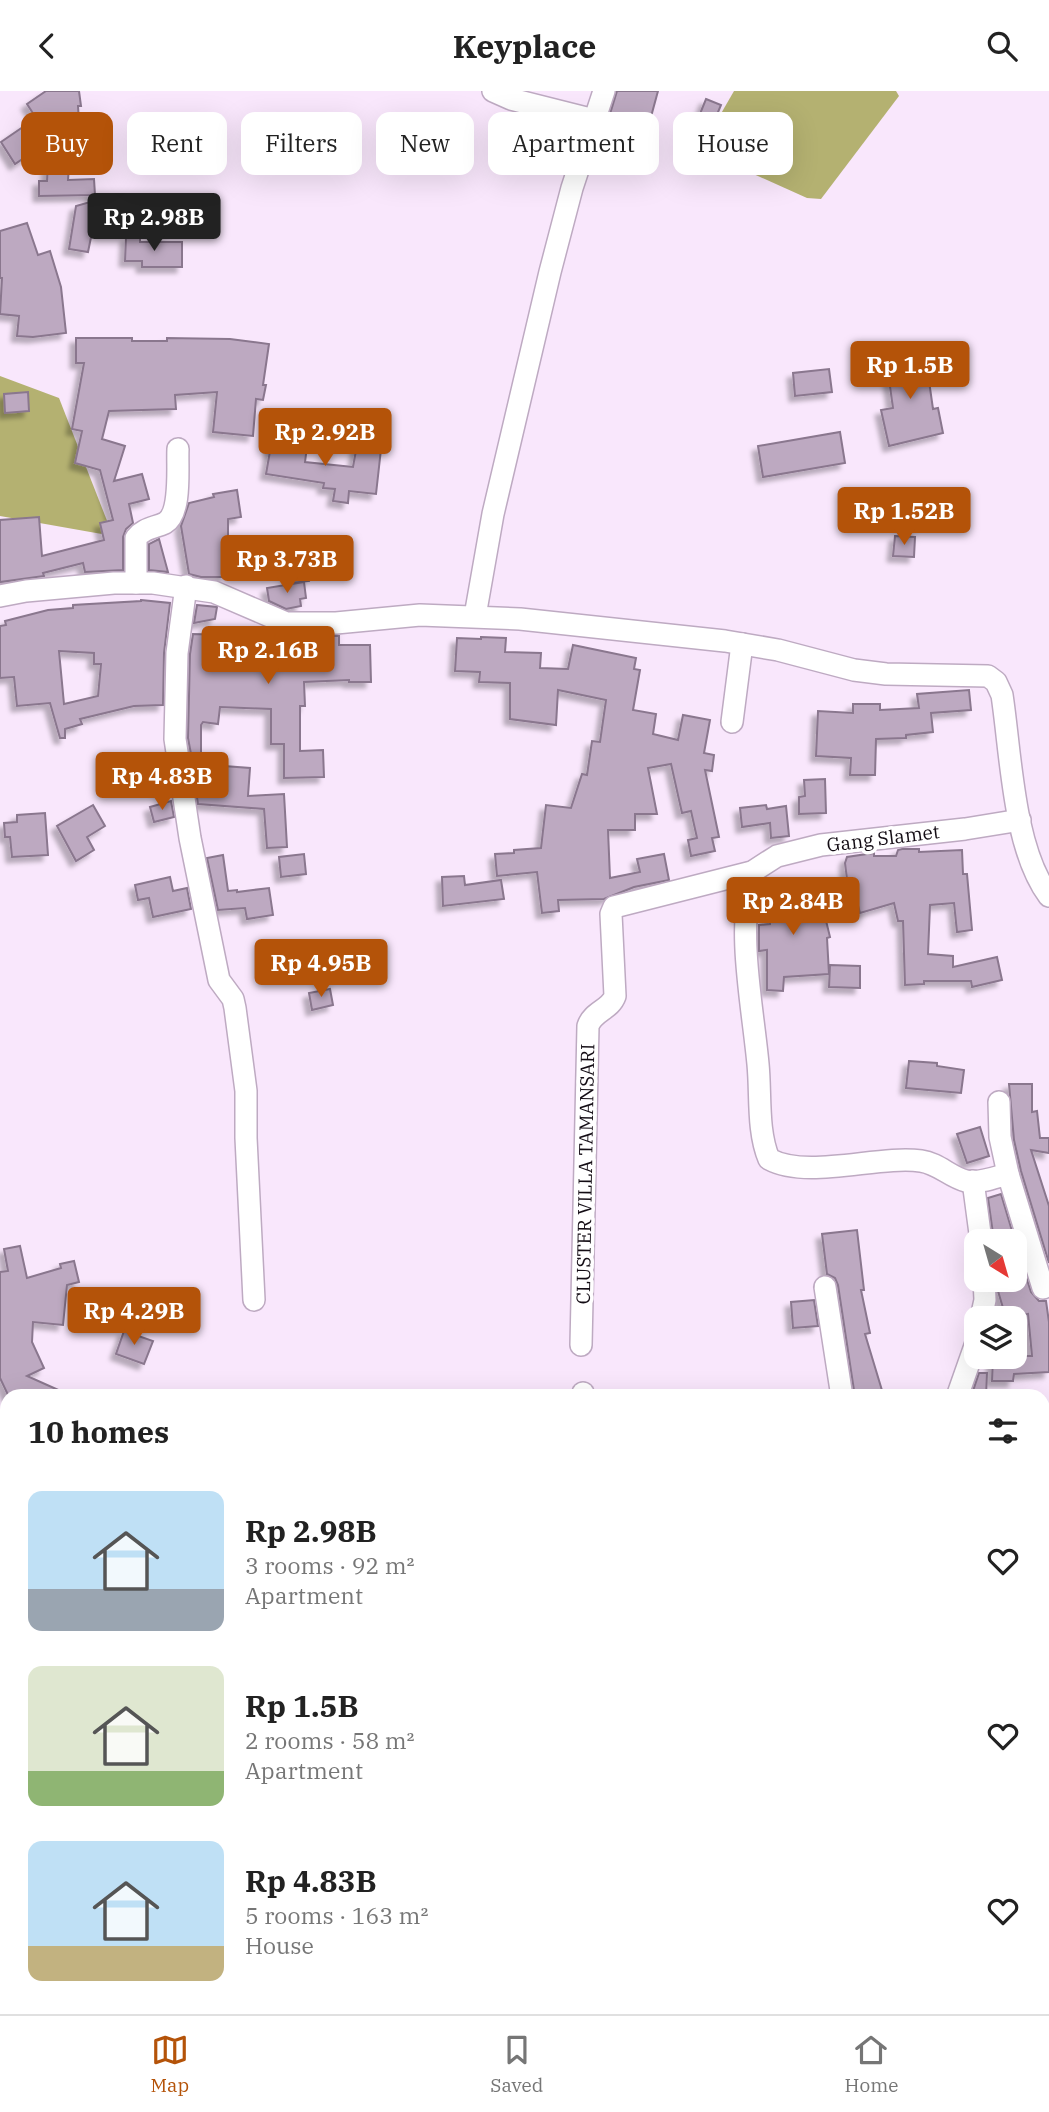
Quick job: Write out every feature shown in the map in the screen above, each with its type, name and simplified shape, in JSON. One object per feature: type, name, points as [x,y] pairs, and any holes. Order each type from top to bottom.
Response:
[{"type":"street","points":[[492,91],[511,99],[562,112]]},
{"type":"street","points":[[597,112],[604,91]]},
{"type":"street","points":[[475,616],[493,514],[550,272],[576,175]]},
{"type":"street","points":[[136,583],[135,538],[143,531],[166,522],[175,510],[178,449]]},
{"type":"street","points":[[0,596],[114,583],[186,586],[214,592],[286,623],[336,623],[420,615],[475,616],[598,626],[742,644],[854,670],[886,674],[975,675],[992,678],[1002,695],[1020,820],[1030,859],[1037,879],[1049,896]]},
{"type":"street","points":[[186,586],[177,653],[177,763],[219,980],[231,996],[235,1008],[246,1091],[254,1300]]},
{"type":"street","points":[[732,722],[742,644]]},
{"type":"street","name":"Gang Slamet","points":[[752,872],[777,856],[821,845],[1020,820]]},
{"type":"street","points":[[752,872],[748,902],[749,988],[763,1128],[769,1159],[785,1165],[817,1166],[919,1161],[939,1167],[964,1180],[973,1181],[1008,1174]]},
{"type":"street","name":"CLUSTER VILLA TAMANSARI","points":[[581,1345],[588,1026],[593,1017],[610,1006],[615,996],[611,945],[612,909],[617,905],[752,872]]},
{"type":"street","points":[[999,1102],[1000,1137],[1008,1174],[1043,1288]]},
{"type":"street","points":[[973,1181],[979,1229]]},
{"type":"street","points":[[825,1287],[841,1389]]},
{"type":"street","points":[[960,1389],[967,1369]]},
{"type":"shaded area","points":[[734,91],[896,91],[899,96],[821,199],[807,198],[756,175],[793,175],[793,112],[722,112]]},
{"type":"shaded area","points":[[0,376],[59,398],[113,536],[0,516]]},
{"type":"building","points":[[46,91],[79,91],[81,106],[78,106],[78,112],[32,112],[27,104]]},
{"type":"building","points":[[617,91],[658,91],[652,112],[611,112]]},
{"type":"building","points":[[706,99],[721,105],[718,112],[701,112]]},
{"type":"building","points":[[21,128],[21,160],[15,164],[1,142]]},
{"type":"building","points":[[47,175],[68,175],[68,180],[94,179],[95,195],[39,196],[39,181],[47,181]]},
{"type":"building","points":[[98,203],[88,252],[69,249],[76,206]]},
{"type":"building","points":[[27,223],[38,255],[50,251],[61,287],[66,333],[17,336],[19,316],[0,314],[0,231]]},
{"type":"building","points":[[126,237],[140,237],[140,242],[182,242],[182,267],[142,267],[142,261],[125,261]]},
{"type":"building","points":[[76,338],[132,338],[132,341],[167,341],[167,338],[230,339],[269,344],[263,385],[266,385],[263,400],[256,399],[253,436],[213,432],[217,392],[175,395],[176,409],[109,411],[102,439],[125,446],[114,481],[142,474],[149,499],[129,504],[133,523],[126,529],[123,537],[123,570],[85,572],[83,563],[43,573],[44,576],[0,582],[0,520],[39,517],[42,556],[104,540],[100,523],[113,520],[100,470],[75,463],[82,431],[72,429],[84,363],[76,363]]},
{"type":"building","points":[[925,353],[933,409],[938,408],[943,433],[889,446],[881,410],[893,408],[886,358]]},
{"type":"building","points":[[829,369],[832,392],[795,396],[793,373]]},
{"type":"building","points":[[28,392],[29,411],[5,413],[4,394]]},
{"type":"building","points":[[840,432],[845,463],[763,477],[758,446]]},
{"type":"building","points":[[273,434],[308,439],[305,462],[353,467],[357,445],[381,449],[376,494],[349,491],[348,503],[333,501],[335,489],[323,488],[324,483],[266,474]]},
{"type":"building","points":[[237,490],[241,517],[228,519],[228,553],[253,551],[254,564],[225,567],[225,577],[189,574],[181,526],[189,503],[214,497],[213,494]]},
{"type":"building","points":[[895,536],[915,537],[914,557],[893,556]]},
{"type":"building","points":[[159,539],[168,572],[149,570],[149,544]]},
{"type":"building","points":[[307,565],[309,581],[293,583],[291,568]]},
{"type":"building","points":[[304,582],[306,598],[300,599],[301,606],[286,609],[269,601],[267,588]]},
{"type":"building","points":[[141,601],[170,603],[164,653],[163,705],[134,706],[80,719],[82,724],[65,729],[65,738],[60,738],[50,703],[17,706],[14,677],[0,678],[0,626],[6,625],[5,621],[48,610],[73,608],[73,605]],"holes":[[[59,651],[94,653],[94,664],[101,664],[98,696],[64,704]]]},
{"type":"building","points":[[197,605],[217,607],[215,619],[194,623]]},
{"type":"building","points":[[193,634],[273,636],[273,647],[322,643],[321,636],[339,636],[339,645],[370,645],[371,682],[304,682],[305,706],[300,706],[300,751],[323,750],[324,777],[284,778],[284,744],[271,744],[271,709],[220,707],[218,724],[203,722],[201,725],[201,754],[191,754],[188,738]]},
{"type":"building","points":[[457,638],[506,638],[505,652],[541,653],[540,668],[568,669],[573,645],[636,658],[634,669],[640,670],[633,710],[656,714],[653,734],[678,740],[683,715],[710,720],[704,753],[714,755],[712,771],[705,770],[719,837],[712,838],[715,851],[691,856],[688,840],[697,838],[691,811],[682,813],[671,764],[648,768],[657,814],[635,814],[635,830],[608,830],[610,878],[640,872],[637,859],[664,854],[669,880],[634,887],[604,899],[558,900],[559,911],[542,913],[537,872],[497,876],[495,854],[541,848],[546,805],[571,808],[582,774],[587,775],[592,741],[600,742],[606,700],[558,690],[556,725],[510,719],[510,683],[479,682],[480,672],[455,671]]},
{"type":"building","points":[[969,690],[971,710],[931,713],[933,732],[906,735],[906,738],[876,739],[875,775],[850,775],[851,758],[816,756],[818,711],[853,713],[853,704],[880,704],[880,710],[919,708],[917,694]]},
{"type":"building","points":[[197,764],[250,768],[248,796],[284,794],[287,847],[267,848],[264,809],[198,804],[195,785]]},
{"type":"building","points":[[825,779],[826,813],[799,814],[799,797],[805,796],[804,780]]},
{"type":"building","points":[[171,801],[174,817],[154,822],[150,807]]},
{"type":"building","points":[[93,805],[105,826],[87,837],[94,850],[76,861],[57,826]]},
{"type":"building","points":[[766,805],[767,809],[786,806],[789,836],[771,838],[770,823],[742,827],[740,808]]},
{"type":"building","points":[[45,813],[48,855],[12,857],[10,837],[5,837],[4,823],[17,822],[17,815]]},
{"type":"building","points":[[919,849],[919,852],[962,850],[972,930],[957,932],[954,903],[930,905],[928,954],[953,956],[953,967],[997,957],[1002,980],[972,987],[971,981],[924,981],[924,984],[905,985],[903,921],[898,921],[894,903],[860,913],[851,879],[847,879],[845,863],[847,857],[874,853],[874,856],[896,856],[898,850]]},
{"type":"building","points":[[304,854],[306,874],[281,877],[279,857]]},
{"type":"building","points":[[223,855],[228,891],[269,888],[273,915],[247,919],[245,908],[218,910],[207,858]]},
{"type":"building","points":[[464,876],[465,885],[501,880],[504,899],[443,906],[442,877]]},
{"type":"building","points":[[170,877],[173,891],[187,888],[191,909],[153,917],[149,898],[138,900],[135,885]]},
{"type":"building","points":[[769,879],[793,879],[794,907],[821,900],[830,937],[827,938],[829,974],[784,977],[783,991],[767,990],[767,950],[759,951],[759,925],[770,924]]},
{"type":"building","points":[[830,965],[860,966],[860,988],[829,987]]},
{"type":"building","points":[[330,989],[333,1005],[312,1010],[309,993]]},
{"type":"building","points":[[909,1061],[937,1063],[937,1066],[964,1070],[961,1093],[906,1088]]},
{"type":"building","points":[[1009,1084],[1032,1084],[1032,1112],[1037,1111],[1040,1138],[1049,1138],[1049,1153],[1031,1150],[1049,1206],[1049,1263],[1014,1140]]},
{"type":"building","points":[[980,1127],[989,1156],[967,1163],[957,1134]]},
{"type":"building","points":[[1001,1194],[1011,1229],[992,1229],[988,1198]]},
{"type":"building","points":[[857,1230],[864,1290],[861,1290],[870,1333],[865,1334],[882,1389],[854,1389],[838,1285],[835,1278],[827,1274],[822,1234]]},
{"type":"building","points":[[20,1246],[27,1278],[61,1268],[60,1264],[74,1261],[79,1282],[67,1285],[63,1325],[33,1322],[32,1342],[44,1368],[27,1376],[56,1389],[5,1389],[0,1378],[0,1272],[8,1271],[4,1249]]},
{"type":"building","points":[[1027,1280],[1031,1292],[1039,1301],[1046,1301],[1049,1322],[1049,1372],[1014,1374],[1013,1381],[992,1381],[992,1369],[1027,1369],[1027,1356],[1032,1356],[1027,1306],[1002,1306],[998,1292],[1027,1292]]},
{"type":"building","points":[[814,1300],[818,1326],[793,1328],[791,1302]]},
{"type":"building","points":[[124,1331],[153,1341],[144,1364],[116,1354]]},
{"type":"building","points":[[979,1373],[987,1373],[986,1389],[974,1389]]}]
